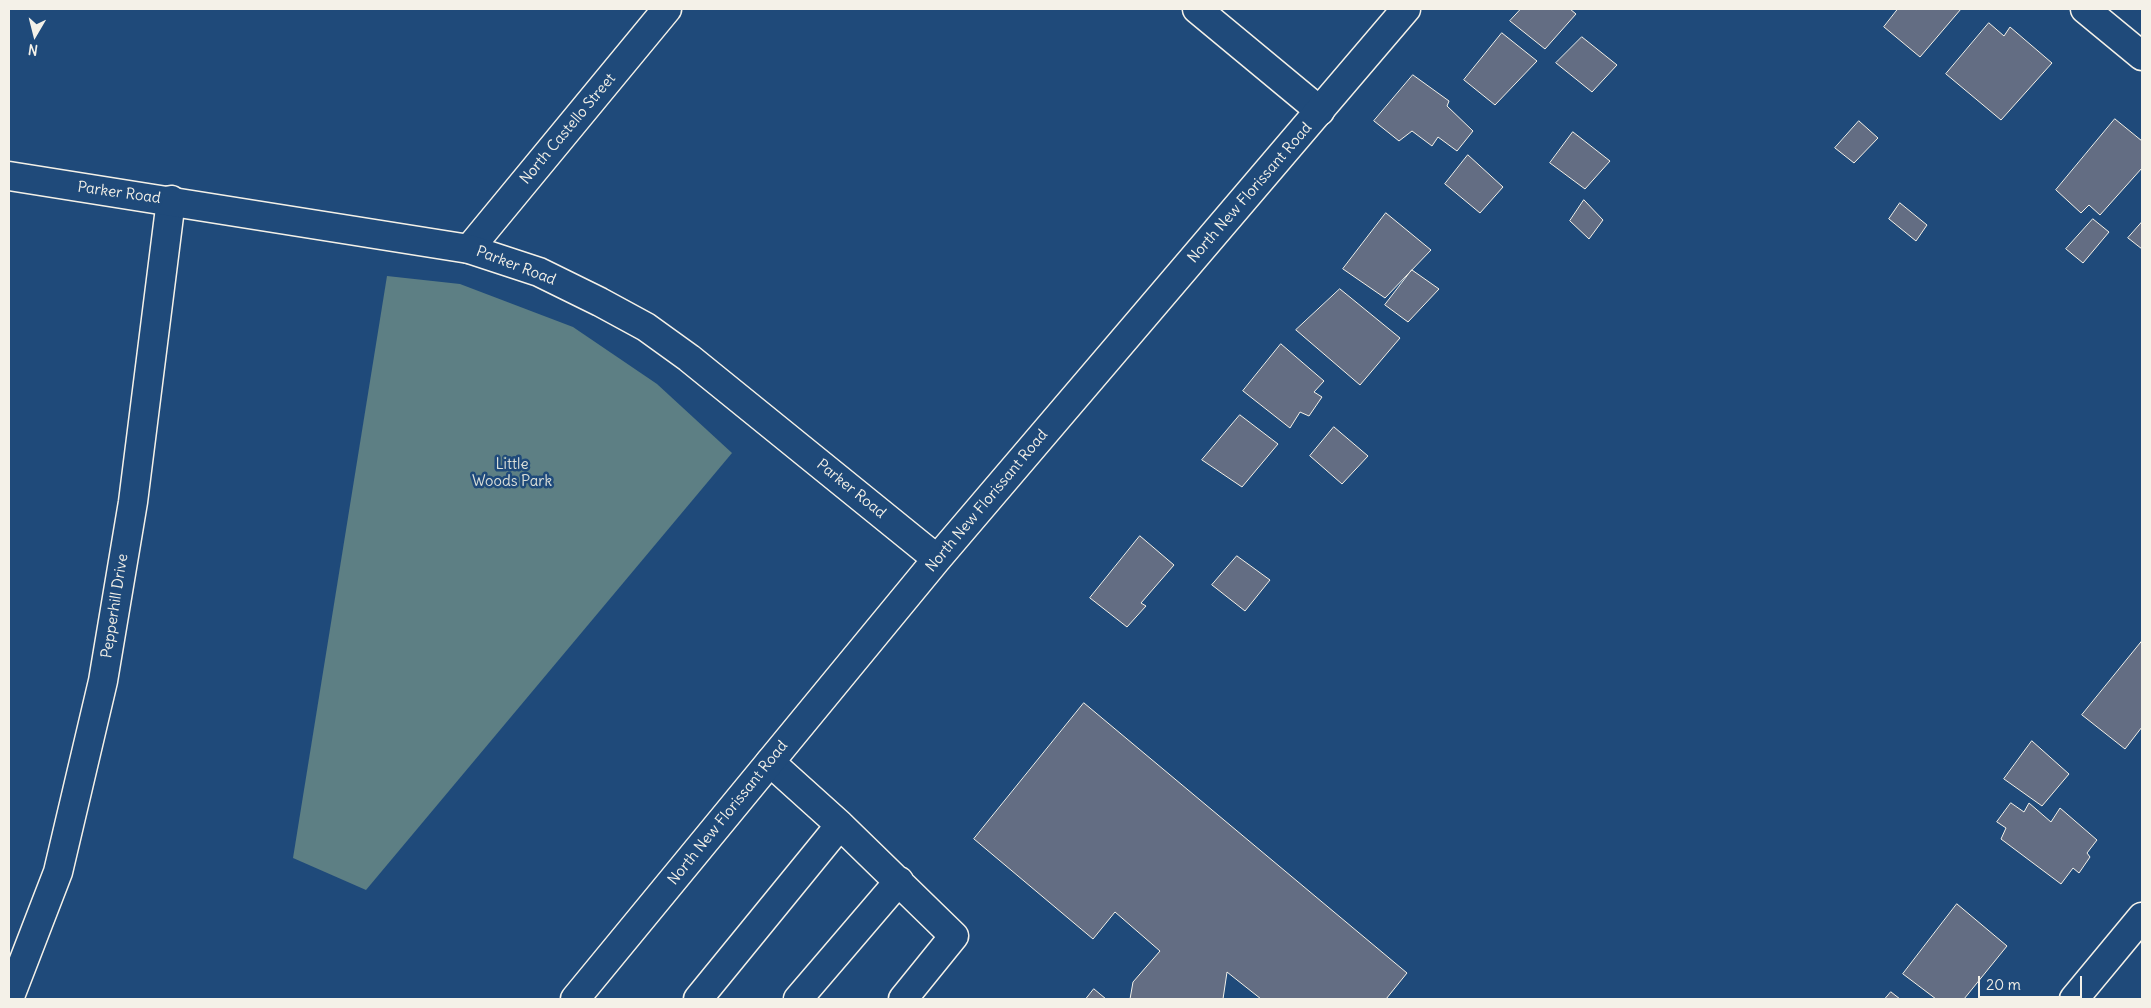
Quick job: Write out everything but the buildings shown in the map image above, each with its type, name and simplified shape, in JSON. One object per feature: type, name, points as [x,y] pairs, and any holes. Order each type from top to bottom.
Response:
[{"type":"main road","name":"North Castello Street","points":[[469,249],[667,9]]},
{"type":"main road","points":[[1197,9],[1320,111]]},
{"type":"main road","name":"North New Florissant Road","points":[[575,999],[937,559],[1406,9]]},
{"type":"main road","points":[[2085,9],[2142,56]]},
{"type":"main road","name":"Parker Road","points":[[9,176],[171,200],[469,249],[539,272],[646,327],[689,358],[937,559]]},
{"type":"main road","name":"Pepperhill Drive","points":[[9,999],[58,872],[103,681],[133,502],[171,200]]},
{"type":"main road","points":[[770,762],[840,825],[954,936],[903,999]]},
{"type":"main road","points":[[698,999],[840,825]]},
{"type":"main road","points":[[798,999],[899,881]]},
{"type":"main road","points":[[2074,999],[2142,917]]},
{"type":"green space","name":"Little Woods Park","points":[[387,276],[460,284],[573,327],[657,384],[732,453],[366,890],[293,858]]}]
